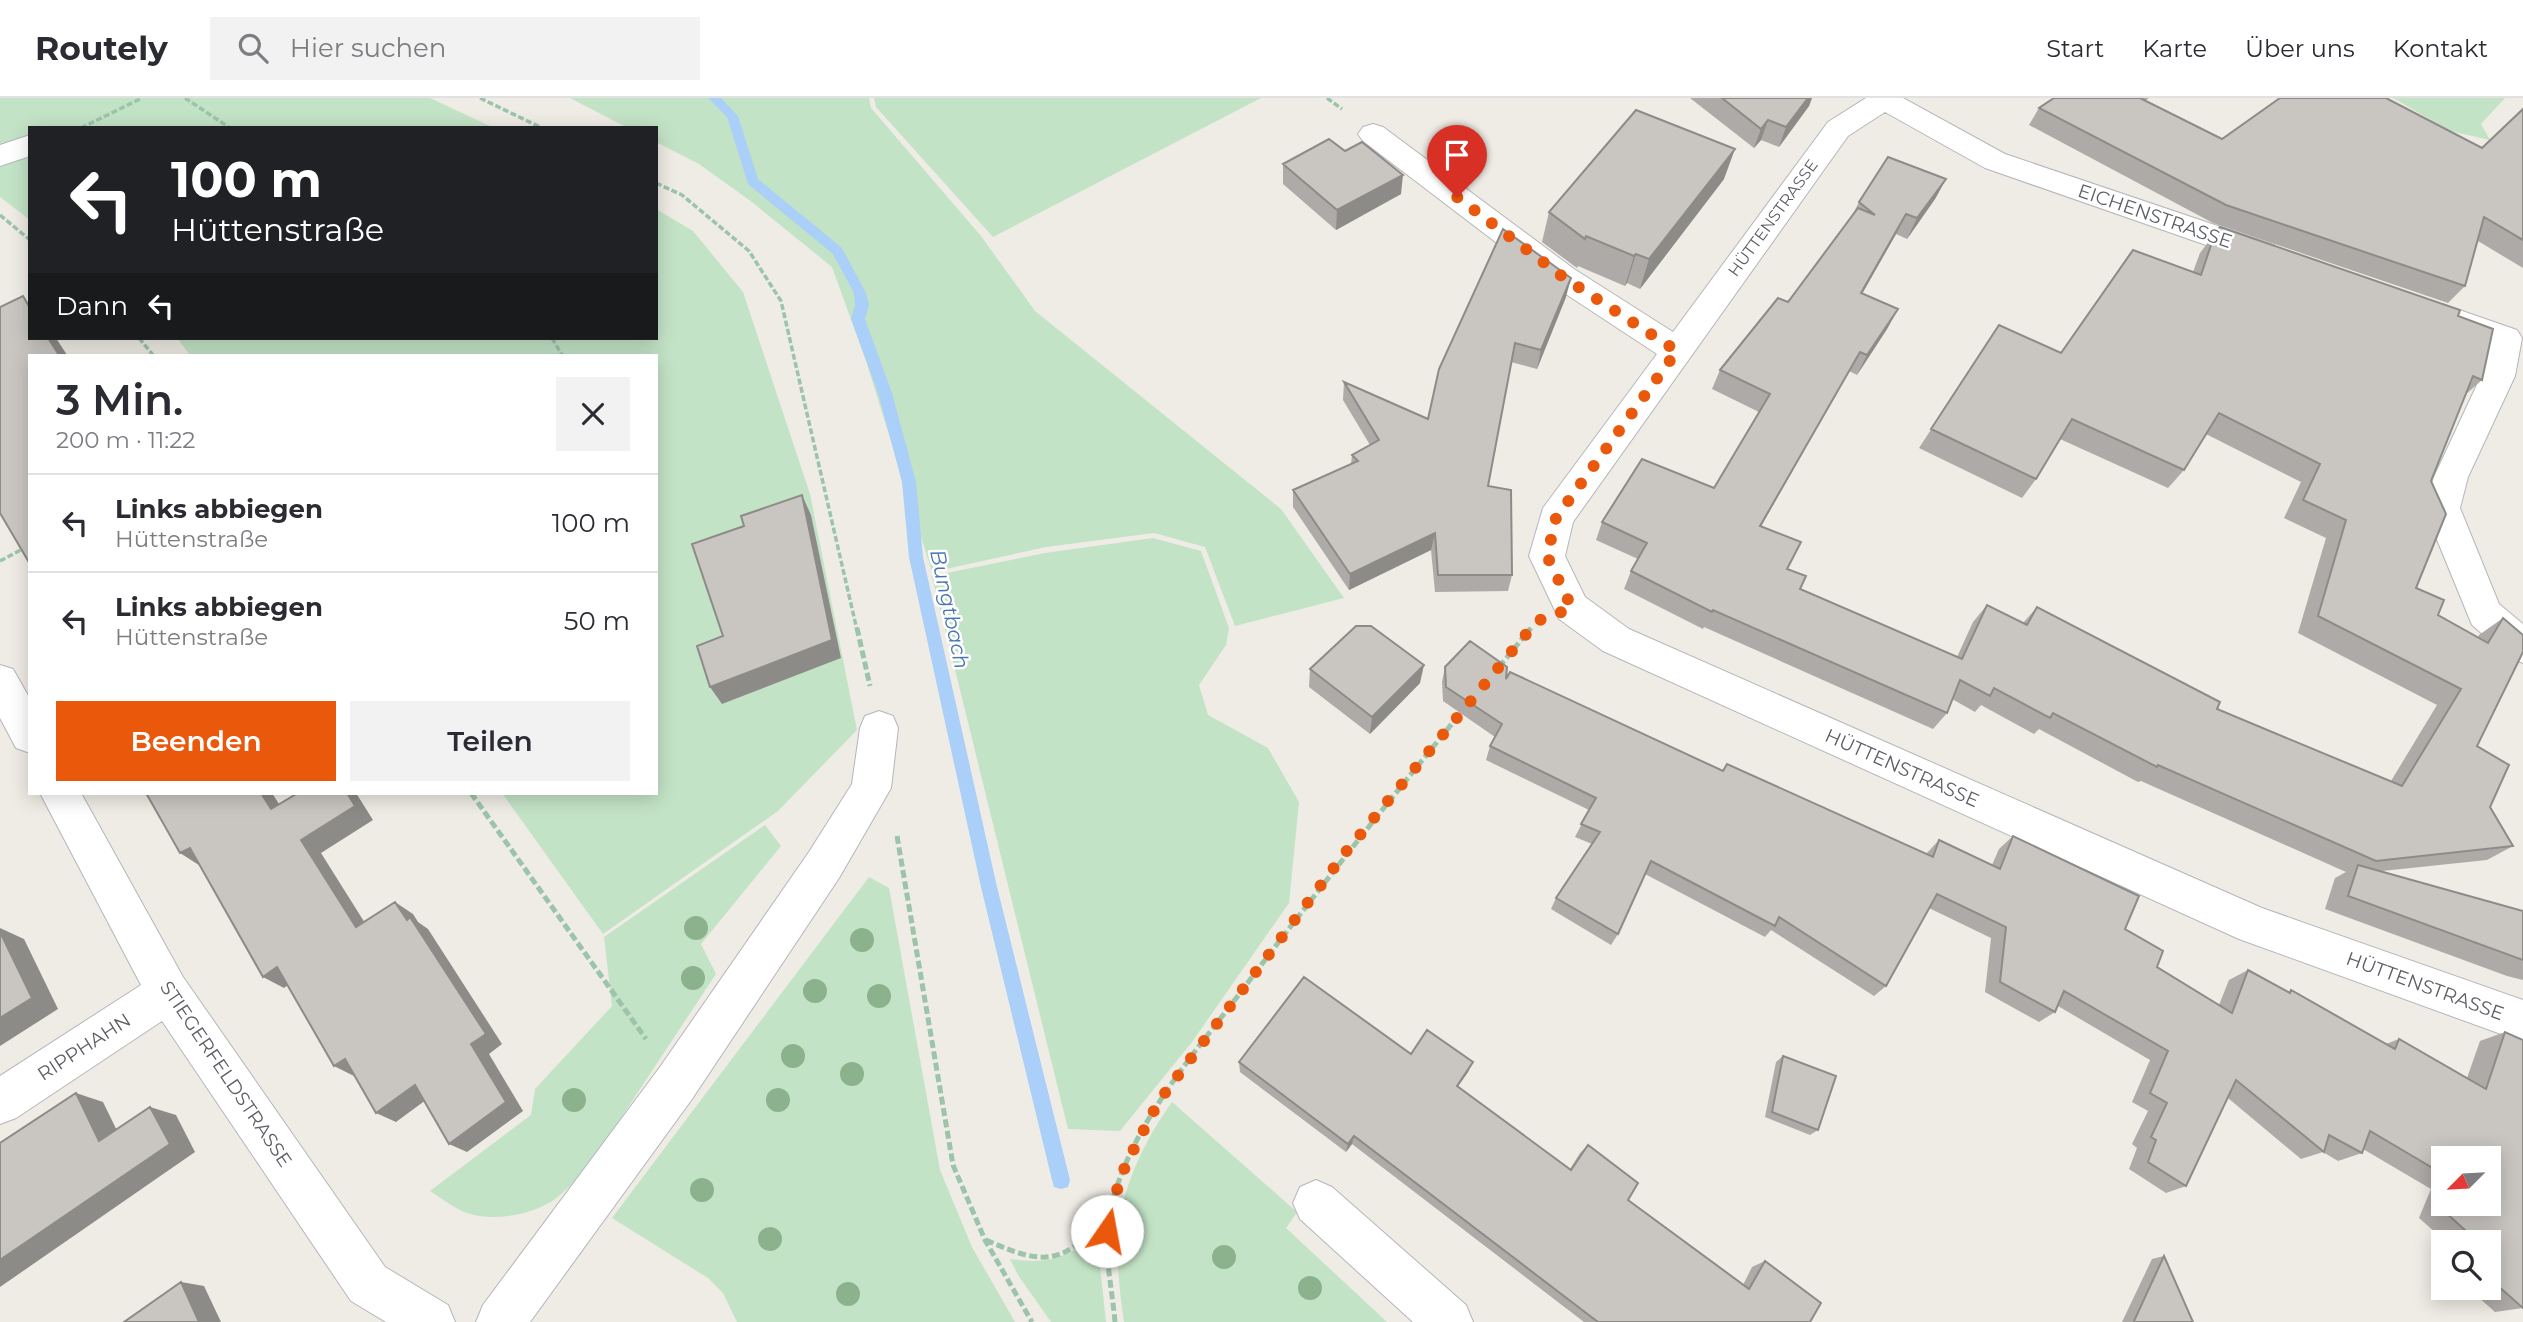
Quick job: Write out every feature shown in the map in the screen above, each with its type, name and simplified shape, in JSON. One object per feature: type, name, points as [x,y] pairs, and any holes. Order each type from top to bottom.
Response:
[{"type":"street","name":"EICHENSTRASSE","points":[[1882,99],[1995,161],[2285,261]]},
{"type":"street","name":"HÜTTENSTRASSE","points":[[1882,99],[1838,129],[1556,518],[1547,556],[1572,608],[1616,640],[2255,925],[2523,1021]]},
{"type":"street","points":[[1373,134],[1563,277],[1677,351]]},
{"type":"street","points":[[0,156],[28,146]]},
{"type":"street","points":[[2415,306],[2506,338],[2498,376],[2451,477],[2442,508],[2485,614],[2523,647]]},
{"type":"street","points":[[0,681],[28,732]]},
{"type":"street","points":[[500,1322],[676,1083],[824,865],[871,788],[879,728]]},
{"type":"street","name":"STIEGERFELDSTRASSE","points":[[61,795],[168,992],[368,1284],[431,1322]]},
{"type":"street","name":"RIPPHAHN","points":[[0,1102],[168,992]]},
{"type":"street","points":[[1317,1203],[1449,1322]]},
{"type":"path","points":[[84,126],[142,98]]},
{"type":"path","points":[[185,98],[227,126]]},
{"type":"path","points":[[480,98],[538,126]]},
{"type":"path","points":[[0,215],[28,238]]},
{"type":"path","points":[[141,340],[152,354]]},
{"type":"path","points":[[0,561],[28,546]]},
{"type":"path","points":[[1494,674],[1537,621],[1572,608]]},
{"type":"path","points":[[1115,1322],[1107,1231],[1110,1210],[1126,1164],[1159,1101],[1345,853],[1467,705]]},
{"type":"path","points":[[472,795],[676,1083]]},
{"type":"path","points":[[985,1240],[1032,1258],[1050,1256],[1080,1242],[1110,1210]]},
{"type":"green space","points":[[0,98],[430,98],[490,126],[28,126],[28,218],[0,197]]},
{"type":"green space","points":[[570,98],[869,98],[871,108],[981,236],[1035,311],[1281,509],[1344,598],[1235,626],[1205,547],[1154,533],[1046,547],[932,572],[866,361],[832,267],[752,202],[699,164],[658,143],[658,126],[624,126]]},
{"type":"green space","points":[[874,98],[1261,98],[993,237],[876,107]]},
{"type":"green space","points":[[2393,98],[2505,98],[2481,124],[2490,140],[2450,131]]},
{"type":"green space","points":[[658,210],[693,231],[743,292],[810,494],[857,730],[778,811],[603,934],[503,795],[658,795],[658,354],[189,354],[179,340],[658,340]]},
{"type":"green space","points":[[1153,538],[1201,551],[1229,628],[1226,645],[1199,685],[1208,715],[1268,748],[1299,802],[1289,903],[1192,1042],[1120,1131],[1068,1129],[932,576],[1045,553]]},
{"type":"green space","points":[[765,825],[781,846],[701,944],[716,974],[599,1151],[573,1182],[546,1205],[524,1213],[500,1217],[467,1213],[430,1191],[531,1115],[535,1089],[612,1006],[604,937]]},
{"type":"green space","points":[[869,877],[889,888],[940,1170],[972,1247],[1015,1322],[737,1322],[723,1293],[708,1278],[612,1218]]},
{"type":"green space","points":[[1172,1102],[1297,1212],[1286,1228],[1387,1322],[1124,1322],[1118,1251],[1123,1204],[1143,1150]]},
{"type":"green space","points":[[1097,1237],[1106,1322],[1051,1322],[1010,1259],[1036,1261],[1056,1258]]},
{"type":"building","points":[[1722,98],[1808,98],[1786,127],[1768,120],[1761,129]]},
{"type":"building","points":[[2054,98],[2140,98],[2222,139],[2280,98],[2386,98],[2482,148],[2523,109],[2523,240],[2484,217],[2465,286],[2226,205],[2039,108]]},
{"type":"building","points":[[1636,110],[1735,149],[1649,259],[1636,254],[1634,256],[1586,236],[1585,239],[1549,212]]},
{"type":"building","points":[[1329,139],[1345,151],[1362,142],[1403,175],[1337,210],[1283,164]]},
{"type":"building","points":[[1888,157],[1946,179],[1917,218],[1906,214],[1861,293],[1898,309],[1867,355],[1860,352],[1760,526],[1801,542],[1787,569],[1806,576],[1800,589],[1962,659],[1987,605],[2027,625],[2037,607],[2220,702],[2217,709],[2402,786],[2461,689],[2318,616],[2346,520],[2303,500],[2320,464],[2219,413],[2184,470],[2072,419],[2036,479],[1931,429],[1999,325],[2061,353],[2133,250],[2201,275],[2215,233],[2220,227],[2460,310],[2458,316],[2493,329],[2482,380],[2473,376],[2431,481],[2446,514],[2416,588],[2444,600],[2438,615],[2488,643],[2503,618],[2523,635],[2523,652],[2477,746],[2509,765],[2490,807],[2513,846],[2376,861],[2158,765],[2157,767],[2053,713],[2050,718],[1994,688],[1990,696],[1960,680],[1947,713],[1713,610],[1712,612],[1631,571],[1647,543],[1602,522],[1642,459],[1714,488],[1770,394],[1720,370],[1778,298],[1788,302],[1858,208],[1875,215],[1859,202]]},
{"type":"building","points":[[1503,229],[1571,278],[1541,350],[1515,343],[1488,486],[1511,490],[1512,575],[1438,575],[1435,533],[1350,574],[1293,490],[1358,461],[1352,455],[1379,440],[1344,382],[1428,419],[1439,369]]},
{"type":"building","points":[[23,296],[28,305],[28,340],[49,340],[58,354],[28,354],[28,561],[0,513],[0,307]]},
{"type":"building","points":[[802,495],[832,640],[710,687],[697,646],[723,636],[692,544],[744,526],[741,516]]},
{"type":"building","points":[[1356,626],[1371,626],[1424,665],[1372,717],[1310,669]]},
{"type":"building","points":[[1470,641],[1507,667],[1506,679],[1510,672],[1723,771],[1727,764],[1933,857],[1939,840],[2000,869],[2013,836],[2139,896],[2125,929],[2163,951],[2157,967],[2232,1013],[2248,970],[2290,993],[2291,990],[2395,1049],[2399,1039],[2486,1089],[2505,1032],[2523,1040],[2523,1308],[2501,1289],[2501,1230],[2465,1230],[2449,1216],[2501,1216],[2501,1146],[2431,1146],[2431,1167],[2370,1131],[2362,1153],[2329,1135],[2324,1152],[2236,1080],[2186,1186],[2148,1162],[2156,1140],[2151,1137],[2167,1103],[2150,1093],[2168,1051],[2064,991],[2055,1012],[2000,982],[2006,927],[1937,894],[1886,986],[1779,917],[1775,926],[1651,861],[1618,934],[1556,898],[1600,832],[1581,824],[1596,798],[1490,746],[1502,724],[1446,687],[1445,667]]},
{"type":"building","points":[[147,795],[262,795],[271,809],[295,795],[348,795],[355,806],[301,840],[356,927],[395,902],[407,920],[410,917],[486,1034],[471,1044],[506,1102],[449,1144],[415,1085],[376,1113],[345,1059],[334,1066],[277,967],[263,977],[190,848],[180,853]]},
{"type":"building","points":[[2358,865],[2523,911],[2523,960],[2348,896]]},
{"type":"building","points":[[0,932],[32,998],[0,1018]]},
{"type":"building","points":[[1304,977],[1411,1054],[1427,1030],[1473,1062],[1457,1086],[1571,1170],[1588,1145],[1638,1183],[1628,1200],[1749,1289],[1765,1261],[1821,1303],[1810,1322],[1598,1322],[1354,1136],[1348,1144],[1239,1062]]},
{"type":"building","points":[[1783,1056],[1836,1076],[1818,1130],[1772,1112]]},
{"type":"building","points":[[76,1093],[99,1141],[150,1107],[170,1144],[0,1260],[0,1143]]},
{"type":"building","points":[[2164,1256],[2193,1322],[2135,1322],[2134,1321]]},
{"type":"building","points":[[181,1282],[199,1322],[124,1322]]},
{"type":"waterway","name":"Bungtbach","points":[[714,98],[732,116],[752,181],[838,251],[860,293],[862,305],[858,319],[885,393],[909,482],[916,557],[989,887],[1061,1180]]},
{"type":"route","points":[[1107,1231],[1110,1210],[1126,1164],[1159,1101],[1345,853],[1537,621],[1572,608],[1547,556],[1556,518],[1677,351],[1563,277],[1457,197]]}]
